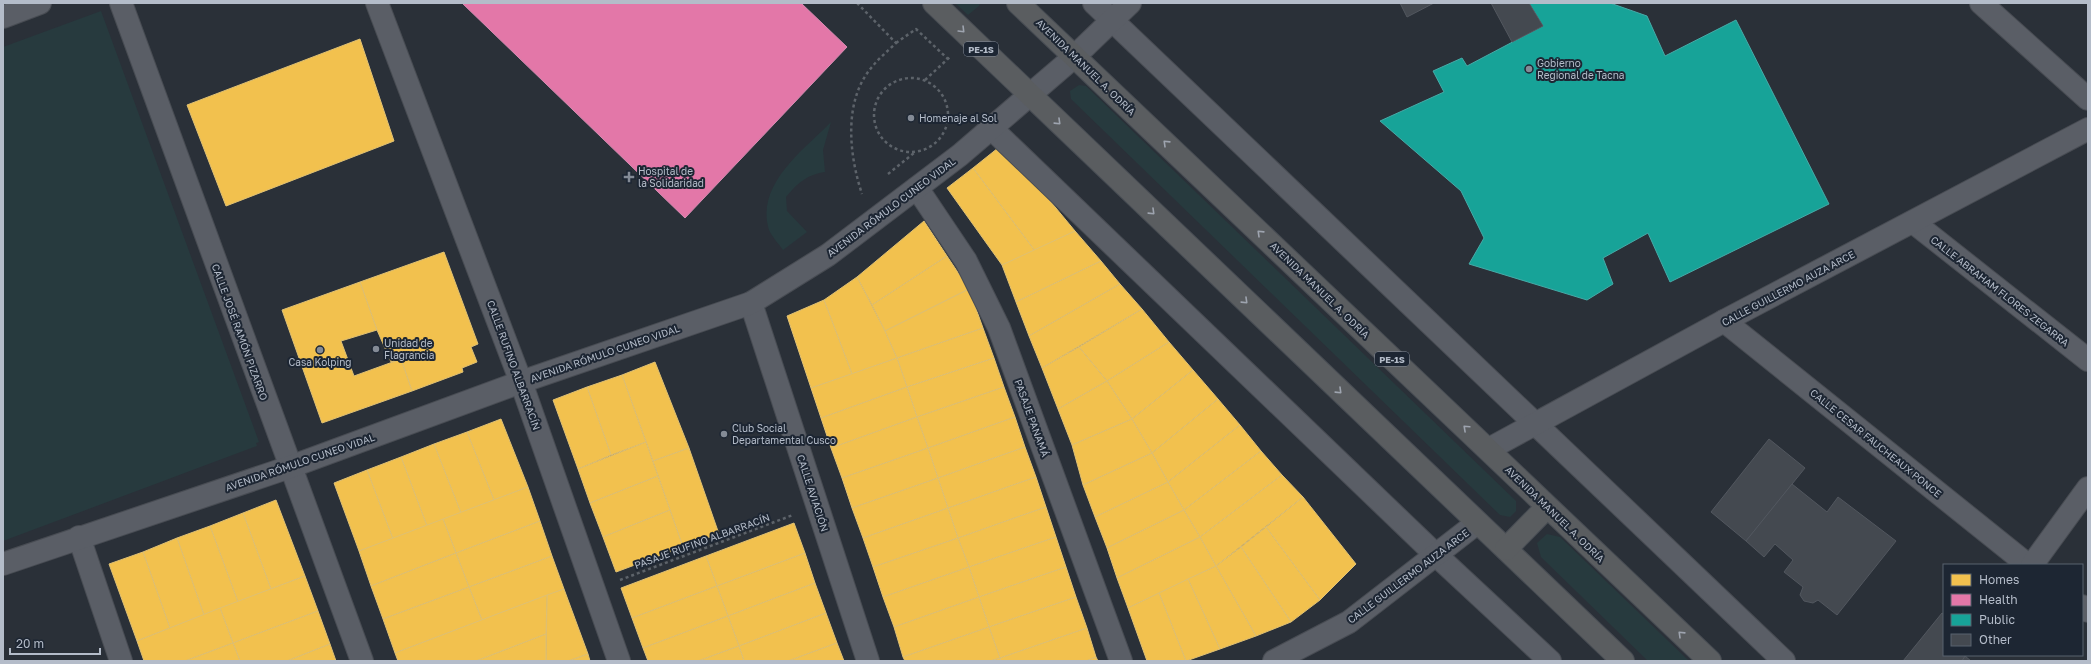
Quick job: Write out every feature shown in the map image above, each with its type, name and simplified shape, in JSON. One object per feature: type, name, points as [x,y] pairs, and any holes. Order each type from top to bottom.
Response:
[{"type":"highway","name":"PE-1S","points":[[934,3],[1476,523],[1506,549],[1623,661]]},
{"type":"highway","name":"AVENIDA MANUEL A. ODRÍA","points":[[1018,3],[1489,449],[1547,507],[1710,661]]},
{"type":"highway","points":[[1506,549],[1547,507]]},
{"type":"street","points":[[3,17],[40,3]]},
{"type":"street","name":"CALLE JOSÉ RAMÓN PIZARRO","points":[[120,3],[362,661]]},
{"type":"street","name":"CALLE RUFINO ALBARRACÍN","points":[[377,3],[521,382],[619,661]]},
{"type":"street","points":[[1094,3],[1112,22],[1232,133],[1784,661]]},
{"type":"street","name":"AVENIDA RÓMULO CUNEO VIDAL","points":[[3,564],[290,467],[521,382],[751,303],[828,255],[917,188],[991,128],[1074,57],[1130,3]]},
{"type":"street","points":[[1981,3],[2088,99]]},
{"type":"street","points":[[991,128],[1436,555],[1550,661]]},
{"type":"street","name":"CALLE GUILLERMO AUZA ARCE","points":[[1489,449],[1534,423],[1724,321],[2088,129]]},
{"type":"street","name":"PASAJE PANAMÁ","points":[[917,188],[966,261],[999,328],[1121,661]]},
{"type":"street","name":"CALLE ABRAHAM FLORES ZEGARRA","points":[[1913,222],[2088,360]]},
{"type":"street","name":"CALLE AVIACIÓN","points":[[751,303],[868,661]]},
{"type":"street","name":"CALLE CESAR FAUCHEAUX PONCE","points":[[1724,321],[2027,564]]},
{"type":"street","points":[[2033,564],[2088,488]]},
{"type":"street","name":"CALLE GUILLERMO AUZA ARCE","points":[[1274,661],[1349,622],[1476,523]]},
{"type":"street","points":[[79,538],[122,661]]},
{"type":"path","points":[[857,3],[896,43]]},
{"type":"path","points":[[862,194],[855,173],[850,145],[853,115],[860,87],[871,67],[896,43],[916,29],[948,59]]},
{"type":"path","points":[[913,78],[925,80],[936,87],[944,97],[948,109],[948,122],[943,134],[935,144],[926,150],[914,153],[902,152],[891,147],[882,139],[876,129],[874,117],[875,105],[880,94],[889,85],[900,79],[913,78]]},
{"type":"path","name":"PASAJE RUFINO ALBARRACÍN","points":[[593,590],[817,506]]},
{"type":"green space","points":[[955,3],[980,3],[979,6],[968,15]]},
{"type":"green space","points":[[101,11],[259,442],[256,443],[257,446],[3,541],[3,47]]},
{"type":"green space","points":[[1079,85],[1086,86],[1516,501],[1516,511],[1510,517],[1500,515],[1071,99],[1070,91]]},
{"type":"green space","points":[[831,122],[823,150],[825,172],[818,173],[803,180],[786,197],[787,211],[807,232],[783,250],[769,230],[767,213],[769,198],[775,183],[785,169],[796,156]]},
{"type":"green space","points":[[1547,534],[1560,537],[1689,661],[1648,661],[1541,557],[1537,543]]},
{"type":"building: Homes","points":[[360,39],[394,141],[226,206],[187,105]]},
{"type":"building: Homes","points":[[1003,144],[1075,231],[1035,251],[973,168]]},
{"type":"building: Homes","points":[[973,168],[1035,251],[1002,265],[947,188]]},
{"type":"building: Homes","points":[[924,221],[947,256],[872,305],[857,277]]},
{"type":"building: Homes","points":[[1075,231],[1101,261],[1016,302],[1002,265]]},
{"type":"building: Homes","points":[[444,252],[478,344],[471,347],[477,362],[462,368],[463,372],[412,391],[401,359],[391,362],[377,330],[360,282]]},
{"type":"building: Homes","points":[[947,256],[969,289],[885,331],[872,305]]},
{"type":"building: Homes","points":[[1101,261],[1120,284],[1029,336],[1016,302]]},
{"type":"building: Homes","points":[[857,277],[897,358],[852,374],[824,300]]},
{"type":"building: Homes","name":"Casa Kolping","points":[[360,282],[377,330],[341,341],[354,376],[401,359],[412,391],[322,423],[282,310]]},
{"type":"building: Homes","points":[[1120,284],[1142,309],[1042,368],[1029,336]]},
{"type":"building: Homes","points":[[969,289],[983,328],[897,358],[885,331]]},
{"type":"building: Homes","points":[[824,300],[852,374],[811,388],[787,316]]},
{"type":"building: Homes","points":[[1142,309],[1169,342],[1107,381],[1079,347]]},
{"type":"building: Homes","points":[[983,328],[994,358],[907,387],[897,358]]},
{"type":"building: Homes","points":[[1169,342],[1193,370],[1132,419],[1107,381]]},
{"type":"building: Homes","points":[[1079,347],[1107,381],[1058,409],[1042,368]]},
{"type":"building: Homes","points":[[897,358],[907,387],[821,418],[811,388]]},
{"type":"building: Homes","points":[[994,358],[1004,387],[917,417],[907,387]]},
{"type":"building: Homes","points":[[655,362],[689,448],[653,461],[622,375]]},
{"type":"building: Homes","points":[[1193,370],[1218,399],[1152,453],[1132,419]]},
{"type":"building: Homes","points":[[622,375],[646,442],[611,455],[587,387]]},
{"type":"building: Homes","points":[[1107,381],[1132,419],[1072,445],[1058,409]]},
{"type":"building: Homes","points":[[587,387],[611,455],[578,469],[553,400]]},
{"type":"building: Homes","points":[[907,387],[917,417],[831,448],[821,418]]},
{"type":"building: Homes","points":[[1004,387],[1015,417],[928,448],[917,417]]},
{"type":"building: Homes","points":[[1218,399],[1240,425],[1168,482],[1152,453]]},
{"type":"building: Homes","points":[[917,417],[928,448],[842,478],[831,448]]},
{"type":"building: Homes","points":[[1015,417],[1025,447],[938,478],[928,448]]},
{"type":"building: Homes","points":[[501,419],[528,487],[494,500],[467,432]]},
{"type":"building: Homes","points":[[1132,419],[1152,453],[1083,485],[1072,445]]},
{"type":"building: Homes","points":[[1240,425],[1261,451],[1184,510],[1168,482]]},
{"type":"building: Homes","points":[[467,432],[494,500],[461,513],[434,444]]},
{"type":"building: Homes","points":[[646,442],[658,476],[590,503],[578,469]]},
{"type":"building: Homes","points":[[434,444],[461,513],[427,526],[401,457]]},
{"type":"building: Homes","points":[[1025,447],[1036,477],[948,508],[938,478]]},
{"type":"building: Homes","points":[[689,448],[719,534],[683,547],[653,461]]},
{"type":"building: Homes","points":[[928,448],[938,478],[852,508],[842,478]]},
{"type":"building: Homes","points":[[1261,451],[1282,475],[1200,537],[1184,510]]},
{"type":"building: Homes","points":[[1152,453],[1168,482],[1095,517],[1083,485]]},
{"type":"building: Homes","points":[[401,457],[427,526],[393,539],[367,470]]},
{"type":"building: Homes","points":[[367,470],[393,539],[359,551],[334,483]]},
{"type":"building: Homes","points":[[1282,475],[1303,497],[1216,566],[1200,537]]},
{"type":"building: Homes","points":[[658,476],[670,510],[603,537],[590,503]]},
{"type":"building: Homes","points":[[1036,477],[1046,507],[958,538],[948,508]]},
{"type":"building: Homes","points":[[938,478],[948,508],[863,538],[852,508]]},
{"type":"building: Homes","points":[[1168,482],[1184,510],[1107,548],[1095,517]]},
{"type":"building: Homes","points":[[528,487],[540,521],[456,553],[443,519]]},
{"type":"building: Homes","points":[[1303,497],[1356,564],[1320,600],[1266,527]]},
{"type":"building: Homes","points":[[276,500],[305,576],[271,589],[243,513]]},
{"type":"building: Homes","points":[[1046,507],[1056,537],[969,567],[958,538]]},
{"type":"building: Homes","points":[[948,508],[958,538],[873,567],[863,538]]},
{"type":"building: Homes","points":[[670,510],[683,547],[616,572],[603,537]]},
{"type":"building: Homes","points":[[1184,510],[1200,537],[1117,578],[1107,548]]},
{"type":"building: Homes","points":[[243,513],[271,589],[238,602],[210,526]]},
{"type":"building: Homes","points":[[443,519],[456,553],[371,586],[359,551]]},
{"type":"building: Homes","points":[[540,521],[552,556],[469,587],[456,553]]},
{"type":"building: Homes","points":[[794,523],[805,553],[717,586],[706,556]]},
{"type":"building: Homes","points":[[210,526],[238,602],[204,615],[177,538]]},
{"type":"building: Homes","points":[[1266,527],[1320,600],[1291,622],[1241,547]]},
{"type":"building: Homes","points":[[1056,537],[1066,567],[979,597],[969,567]]},
{"type":"building: Homes","points":[[1200,537],[1216,566],[1128,608],[1117,578]]},
{"type":"building: Homes","points":[[177,538],[204,615],[170,628],[143,552]]},
{"type":"building: Homes","points":[[958,538],[969,567],[883,597],[873,567]]},
{"type":"building: Homes","points":[[1241,547],[1291,622],[1256,636],[1216,566]]},
{"type":"building: Homes","points":[[143,552],[170,628],[137,641],[109,564]]},
{"type":"building: Homes","points":[[456,553],[469,587],[383,619],[371,586]]},
{"type":"building: Homes","points":[[805,553],[815,583],[728,616],[717,586]]},
{"type":"building: Homes","points":[[552,556],[564,589],[482,620],[469,587]]},
{"type":"building: Homes","points":[[706,556],[717,586],[632,618],[621,588]]},
{"type":"building: Homes","points":[[1216,566],[1256,636],[1220,649],[1188,579]]},
{"type":"building: Homes","points":[[969,567],[979,597],[894,627],[883,597]]},
{"type":"building: Homes","points":[[1066,567],[1076,597],[989,627],[979,597]]},
{"type":"building: Homes","points":[[305,576],[318,611],[233,643],[220,608]]},
{"type":"building: Homes","points":[[1188,579],[1220,649],[1186,661],[1159,593]]},
{"type":"building: Homes","points":[[815,583],[826,613],[739,646],[728,616]]},
{"type":"building: Homes","points":[[717,586],[728,616],[643,648],[632,618]]},
{"type":"building: Homes","points":[[469,587],[482,620],[395,653],[383,619]]},
{"type":"building: Homes","points":[[564,589],[588,654],[568,661],[546,661],[547,595]]},
{"type":"building: Homes","points":[[1159,593],[1186,661],[1147,661],[1128,608]]},
{"type":"building: Homes","points":[[547,595],[546,634],[476,661],[398,661],[395,653]]},
{"type":"building: Homes","points":[[979,597],[989,627],[903,657],[894,627]]},
{"type":"building: Homes","points":[[1076,597],[1087,628],[1000,658],[989,627]]},
{"type":"building: Homes","points":[[220,608],[233,643],[185,661],[144,661],[137,641]]},
{"type":"building: Homes","points":[[318,611],[330,644],[287,661],[240,661],[233,643]]},
{"type":"building: Homes","points":[[826,613],[837,643],[788,661],[744,661],[739,646]]},
{"type":"building: Homes","points":[[728,616],[739,646],[698,661],[648,661],[643,648]]},
{"type":"building: Homes","points":[[989,627],[1000,658],[990,661],[905,661],[903,657]]},
{"type":"building: Homes","points":[[1087,628],[1096,657],[1086,661],[1001,661],[1000,658]]},
{"type":"building: Homes","points":[[546,634],[546,661],[476,661]]},
{"type":"building: Homes","points":[[233,643],[240,661],[185,661]]},
{"type":"building: Homes","points":[[837,643],[844,661],[788,661]]},
{"type":"building: Homes","points":[[330,644],[336,661],[287,661]]},
{"type":"building: Homes","points":[[739,646],[744,661],[698,661]]},
{"type":"building: Homes","points":[[588,654],[590,661],[568,661]]},
{"type":"building: Homes","points":[[1096,657],[1098,661],[1086,661]]},
{"type":"building: Homes","points":[[1000,658],[1001,661],[990,661]]},
{"type":"building: Health","name":"Hospital de la Solidaridad","points":[[462,3],[801,3],[847,47],[685,218]]},
{"type":"building: Public","name":"Gobierno Regional de Tacna","points":[[1529,3],[1610,3],[1647,16],[1665,56],[1736,20],[1829,204],[1670,282],[1648,233],[1603,258],[1613,284],[1587,300],[1469,264],[1484,238],[1461,191],[1380,121],[1444,92],[1433,71],[1462,58],[1467,66],[1543,26]]},
{"type":"building: Other","points":[[1400,3],[1434,3],[1407,17]]},
{"type":"building: Other","points":[[1491,3],[1529,3],[1543,26],[1512,42]]},
{"type":"building: Other","points":[[1769,439],[1805,468],[1746,541],[1711,512]]},
{"type":"building: Other","points":[[1792,484],[1827,512],[1838,497],[1896,541],[1837,615],[1818,600],[1813,603],[1804,601],[1800,595],[1803,587],[1784,572],[1793,560],[1775,544],[1764,557],[1746,541]]},
{"type":"building: Other","points":[[1942,613],[1943,656],[1966,656],[1962,661],[1903,661]]},
{"type":"building: Other","points":[[1965,656],[1971,661],[1962,661]]},
{"type":"place","name":"Gobierno Regional de Tacna","points":[[1529,69]]},
{"type":"place","name":"Homenaje al Sol","points":[[911,118]]},
{"type":"place","name":"Hospital de la Solidaridad","points":[[629,177]]},
{"type":"place","name":"Unidad de Flagrancia","points":[[376,349]]},
{"type":"place","name":"Casa Kolping","points":[[320,350]]},
{"type":"place","name":"Club Social Departamental Cusco","points":[[724,434]]}]
